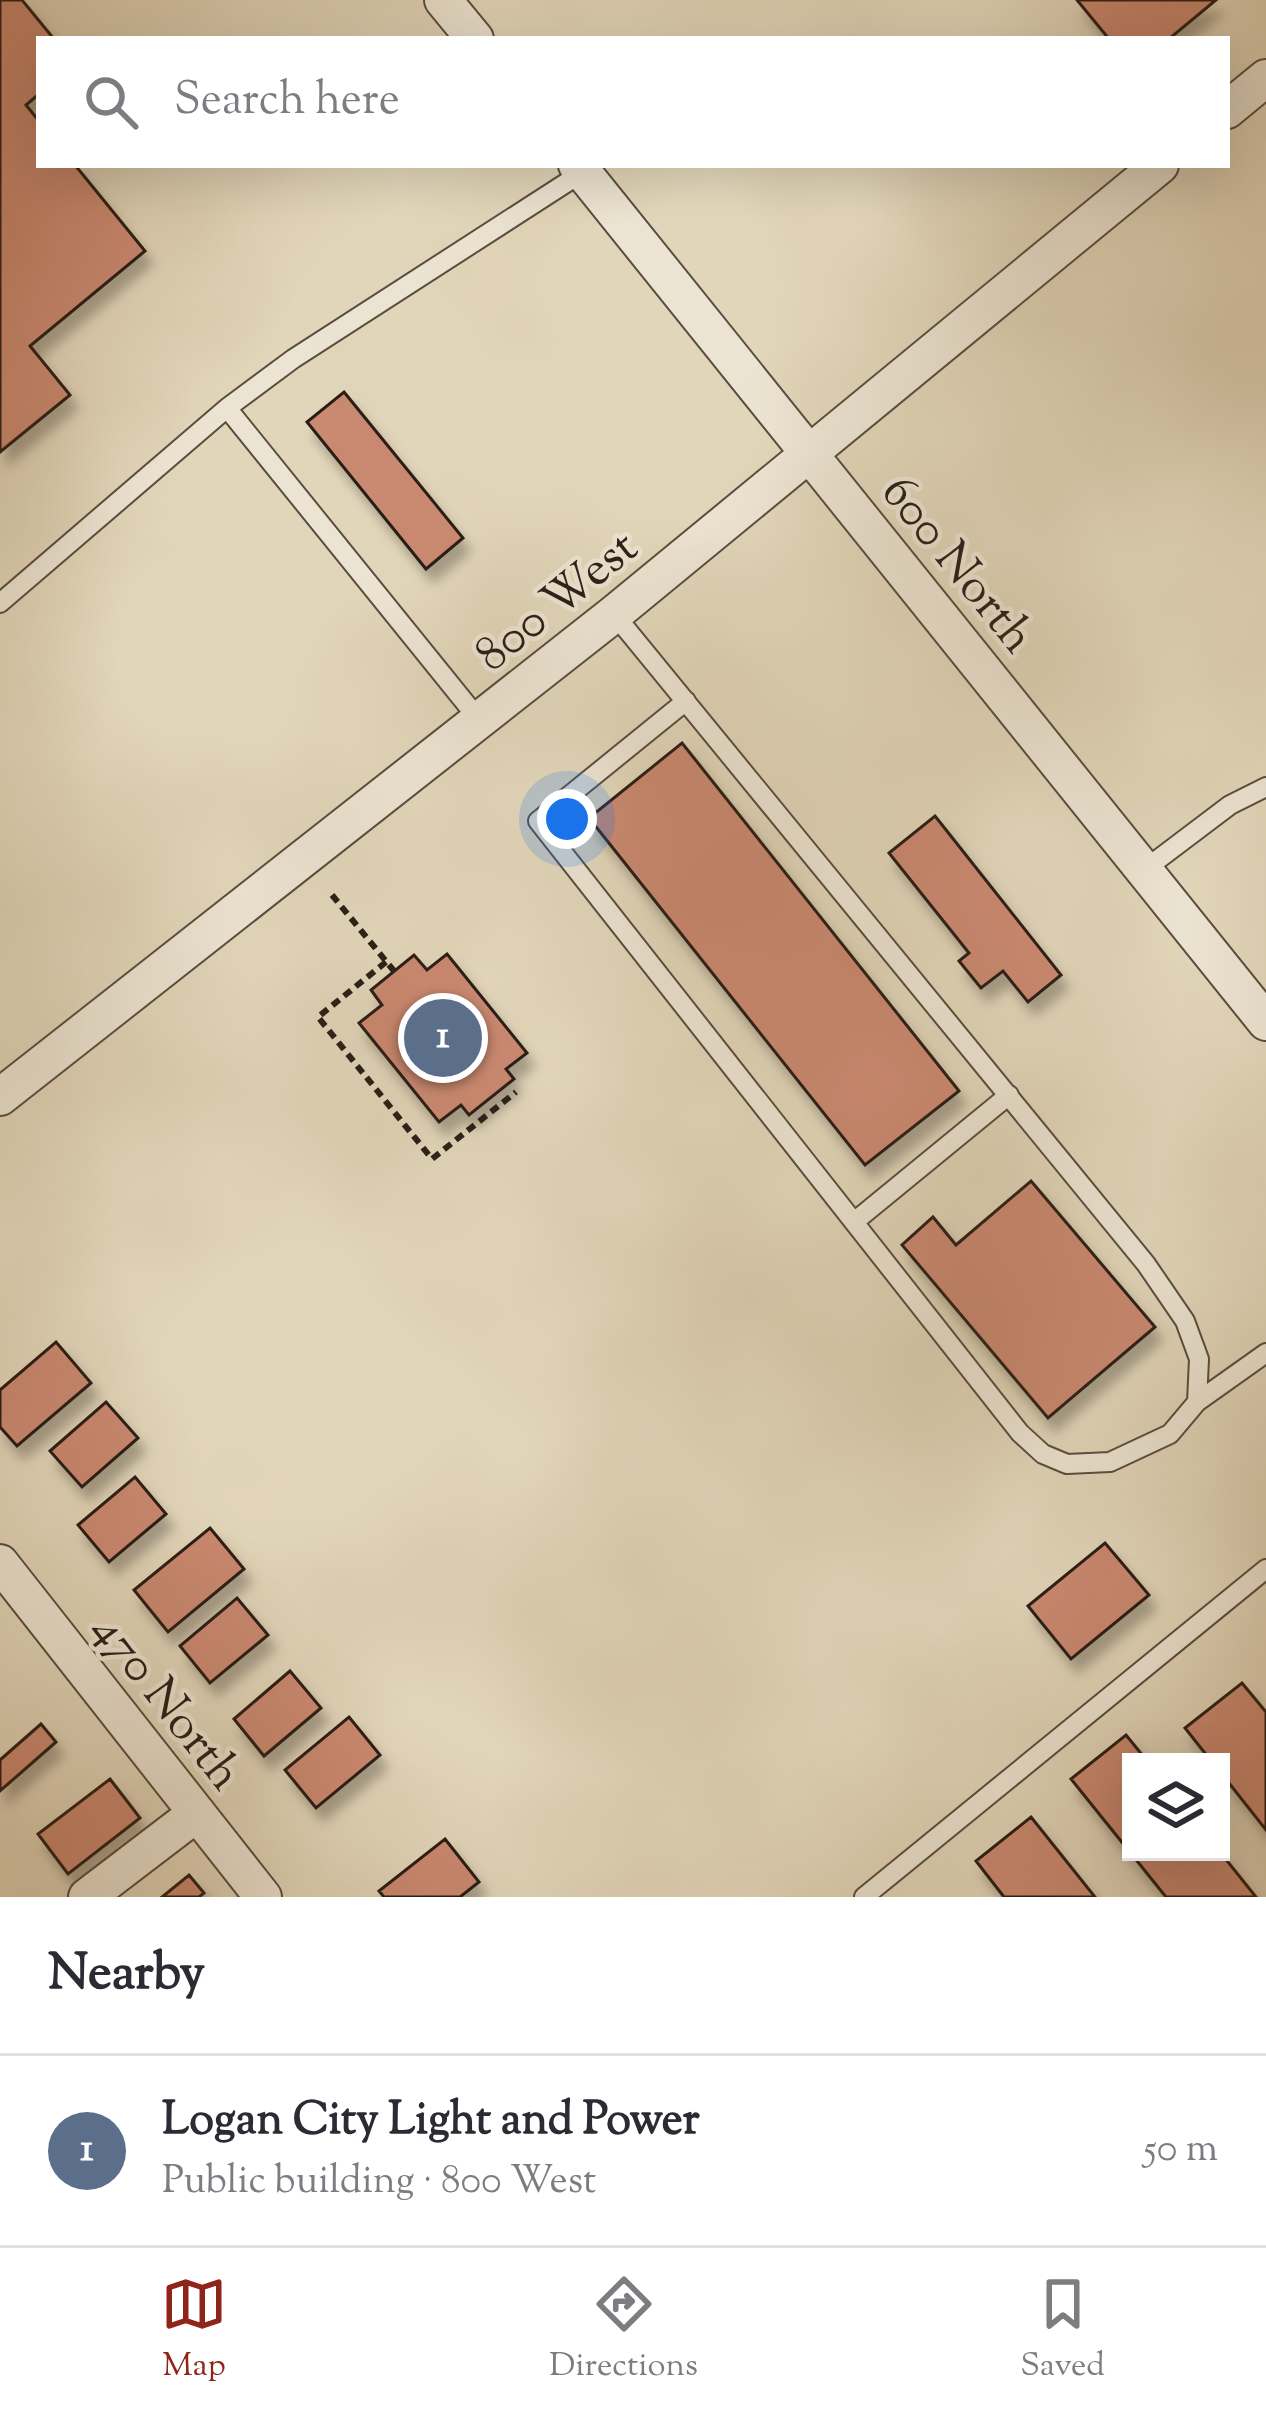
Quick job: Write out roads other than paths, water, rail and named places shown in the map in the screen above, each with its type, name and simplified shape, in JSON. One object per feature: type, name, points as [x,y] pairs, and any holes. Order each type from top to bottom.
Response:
[{"type":"street","points":[[443,0],[473,36]]},
{"type":"street","points":[[1230,108],[1266,78]]},
{"type":"street","name":"800 West","points":[[3,1087],[480,721],[1156,168]]},
{"type":"street","name":"600 North","points":[[580,169],[1266,1022]]},
{"type":"street","name":"470 North","points":[[0,1563],[263,1897]]},
{"type":"street","points":[[87,1897],[197,1813]]},
{"type":"lane","points":[[0,603],[227,408],[580,169]]},
{"type":"lane","points":[[227,408],[480,721]]},
{"type":"lane","points":[[614,614],[1146,1264],[1185,1321],[1199,1358],[1198,1402]]},
{"type":"lane","points":[[686,701],[538,821],[1020,1433],[1042,1454],[1067,1464],[1110,1462],[1170,1434],[1198,1402],[1266,1353]]},
{"type":"lane","points":[[1144,870],[1230,805],[1266,787]]},
{"type":"lane","points":[[854,1222],[1009,1095]]},
{"type":"lane","points":[[864,1897],[1266,1570]]},
{"type":"place","name":"Logan City Light and Power","points":[[443,1038]]}]
